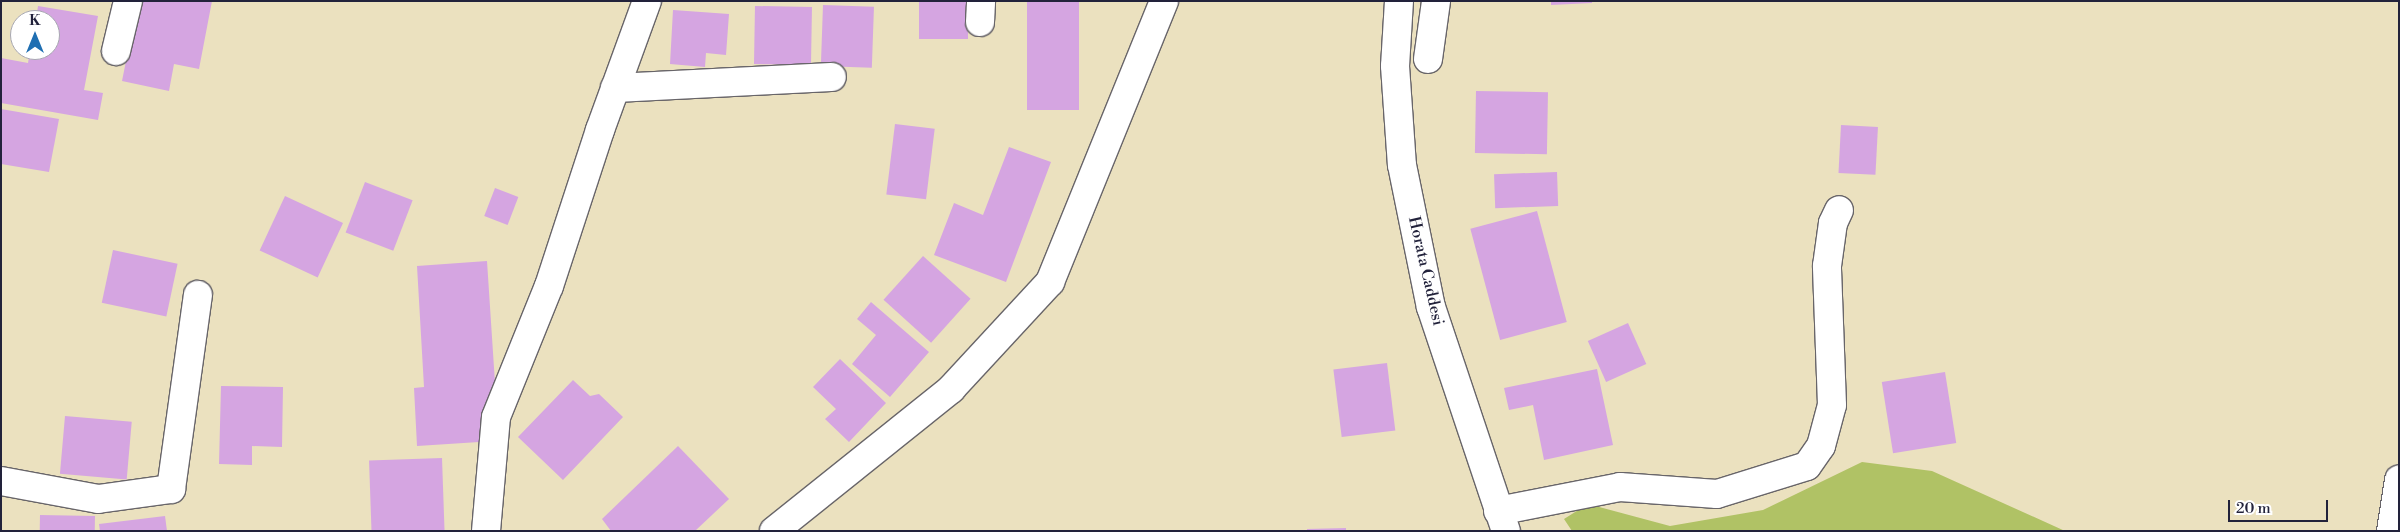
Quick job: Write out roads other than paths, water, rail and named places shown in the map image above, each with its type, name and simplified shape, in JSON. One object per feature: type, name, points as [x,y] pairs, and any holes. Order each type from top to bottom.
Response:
[{"type":"street","points":[[116,51],[128,1]]},
{"type":"street","points":[[486,531],[496,417],[549,286],[615,88],[647,1]]},
{"type":"street","points":[[774,531],[951,389],[1050,282],[1164,1]]},
{"type":"street","name":"Horata Caddesi","points":[[1399,1],[1395,66],[1402,165],[1431,307],[1502,521]]},
{"type":"street","points":[[1428,59],[1436,1]]},
{"type":"street","points":[[615,88],[832,77]]},
{"type":"street","points":[[1502,521],[1620,487],[1717,494],[1807,466],[1821,446],[1832,405],[1827,266],[1833,223],[1839,210]]},
{"type":"street","points":[[1,481],[98,498],[171,489],[198,295]]},
{"type":"street","points":[[2391,531],[2399,480]]}]
